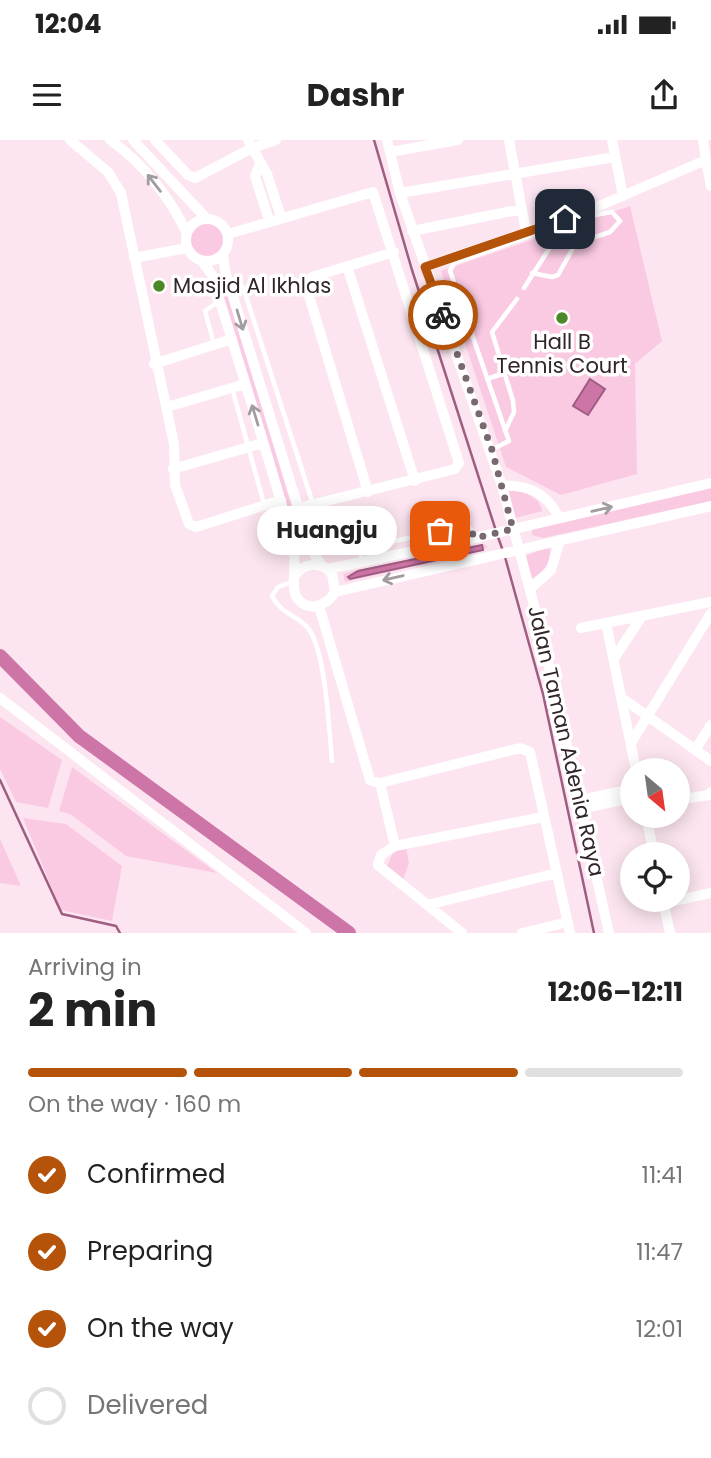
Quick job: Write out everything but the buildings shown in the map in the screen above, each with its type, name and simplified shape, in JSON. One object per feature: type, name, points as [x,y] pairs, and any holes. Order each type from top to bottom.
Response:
[{"type":"street","points":[[70,140],[116,182],[155,364],[167,407],[174,444],[175,485],[192,528],[281,500]]},
{"type":"street","points":[[110,140],[153,181],[179,216],[187,234],[187,248],[202,261],[212,275],[296,555],[294,578],[299,601],[319,606],[335,592],[335,579],[311,549],[278,444],[231,290],[223,254],[228,234]]},
{"type":"street","points":[[133,140],[206,219],[220,223],[228,234]]},
{"type":"street","points":[[155,140],[188,175],[195,178],[250,144],[276,140]]},
{"type":"street","name":"Jalan Taman Adenia Raya","points":[[387,140],[412,231],[492,450],[517,550],[530,589],[582,804],[609,933]]},
{"type":"street","points":[[390,152],[458,140]]},
{"type":"street","points":[[509,140],[526,232]]},
{"type":"street","points":[[612,140],[623,197]]},
{"type":"street","points":[[703,140],[711,186]]},
{"type":"street","points":[[250,144],[271,187],[281,216]]},
{"type":"street","points":[[400,193],[615,158]]},
{"type":"street","points":[[425,267],[623,197],[706,160]]},
{"type":"street","points":[[260,164],[255,176],[269,220]]},
{"type":"street","points":[[260,191],[271,187]]},
{"type":"street","points":[[228,234],[370,191],[376,195],[459,463],[456,469],[415,481],[298,508]]},
{"type":"street","points":[[412,231],[522,209]]},
{"type":"street","points":[[187,234],[194,223],[206,219]]},
{"type":"street","points":[[134,258],[187,248]]},
{"type":"street","points":[[368,492],[307,289],[312,277],[394,251]]},
{"type":"street","points":[[202,261],[217,259],[223,254]]},
{"type":"street","points":[[347,266],[415,481]]},
{"type":"street","points":[[155,364],[232,339]]},
{"type":"street","points":[[167,407],[245,384]]},
{"type":"street","points":[[173,470],[263,443]]},
{"type":"street","points":[[294,578],[306,565],[324,567],[361,562],[711,483]]},
{"type":"street","points":[[502,486],[522,485],[542,495],[559,519]]},
{"type":"street","points":[[335,592],[711,506]]},
{"type":"street","points":[[530,589],[551,570],[560,540]]},
{"type":"street","points":[[581,628],[711,603]]},
{"type":"street","points":[[319,606],[367,776],[373,782],[380,783],[525,748],[530,752],[570,933]]},
{"type":"street","points":[[631,743],[711,613]]},
{"type":"street","points":[[615,657],[642,616]]},
{"type":"street","points":[[606,623],[634,758]]},
{"type":"street","points":[[0,698],[306,933]]},
{"type":"street","points":[[622,698],[711,761]]},
{"type":"street","points":[[695,750],[711,725]]},
{"type":"street","points":[[380,783],[395,846]]},
{"type":"street","points":[[582,804],[620,793]]},
{"type":"street","points":[[690,799],[710,798]]},
{"type":"street","points":[[582,804],[620,799]]},
{"type":"street","points":[[462,933],[378,865],[381,855],[395,846],[543,817]]},
{"type":"street","points":[[427,905],[557,873]]},
{"type":"street","points":[[690,896],[711,893]]},
{"type":"street","points":[[665,912],[670,933]]},
{"type":"street","points":[[522,933],[568,922]]},
{"type":"lane","points":[[492,450],[509,441],[451,267],[454,263],[592,214],[612,212],[620,221],[610,232],[574,244]]},
{"type":"lane","points":[[532,274],[556,276],[592,214]]},
{"type":"lane","points":[[524,288],[565,224]]},
{"type":"lane","points":[[231,290],[243,287],[313,505]]},
{"type":"lane","points":[[505,432],[514,412],[492,332],[517,299]]},
{"type":"lane","points":[[214,345],[205,311],[220,301]]},
{"type":"lane","points":[[257,376],[271,371]]},
{"type":"lane","points":[[487,379],[505,373]]},
{"type":"lane","points":[[232,388],[264,505]]},
{"type":"lane","points":[[278,444],[291,440]]},
{"type":"lane","points":[[294,578],[278,587],[272,596],[282,611],[310,631],[323,682],[332,761]]},
{"type":"lane","points":[[310,631],[325,628]]},
{"type":"shaded area","points":[[630,206],[662,341],[635,364],[637,474],[561,495],[506,467],[441,271]]},
{"type":"shaded area","points":[[207,223],[219,228],[224,240],[219,252],[207,257],[195,252],[190,240],[195,228]]},
{"type":"shaded area","points":[[216,273],[223,278],[302,541],[305,553],[301,555]]},
{"type":"shaded area","points":[[590,379],[605,389],[588,415],[573,406]]},
{"type":"shaded area","points":[[711,487],[711,501],[543,538],[532,535],[532,529]]},
{"type":"shaded area","points":[[522,490],[538,501],[543,511],[515,518],[505,491]]},
{"type":"shaded area","points":[[484,544],[488,547],[481,551],[345,582],[343,574],[353,571]]},
{"type":"shaded area","points":[[482,545],[483,550],[350,579],[348,577],[358,571]]},
{"type":"shaded area","points":[[549,546],[550,557],[546,566],[531,579],[526,556]]},
{"type":"shaded area","points":[[0,717],[62,760],[48,808],[16,802],[0,769]]},
{"type":"shaded area","points":[[72,767],[217,873],[126,856],[70,814],[59,811]]},
{"type":"shaded area","points":[[23,818],[66,824],[122,866],[112,921],[61,910]]},
{"type":"shaded area","points":[[0,839],[21,886],[0,883]]},
{"type":"shaded area","points":[[406,848],[409,863],[403,880],[386,868],[393,852]]},
{"type":"waterway","points":[[374,140],[412,270],[496,531]]},
{"type":"waterway","points":[[498,537],[503,551]]},
{"type":"waterway","points":[[505,557],[543,694],[594,933]]},
{"type":"waterway","points":[[0,656],[79,736],[349,933]]},
{"type":"waterway","points":[[0,780],[62,914],[116,926],[120,933]]},
{"type":"way so far","points":[[440,531],[468,526],[475,538],[513,529],[492,450],[443,315]]},
{"type":"place","name":"Masjid Al Ikhlas","points":[[159,286]]},
{"type":"place","name":"Hall B Tennis Court","points":[[562,318]]},
{"type":"place","name":"Huangju","points":[[440,531]]},
{"type":"route","points":[[443,315],[425,267],[565,219]]}]
